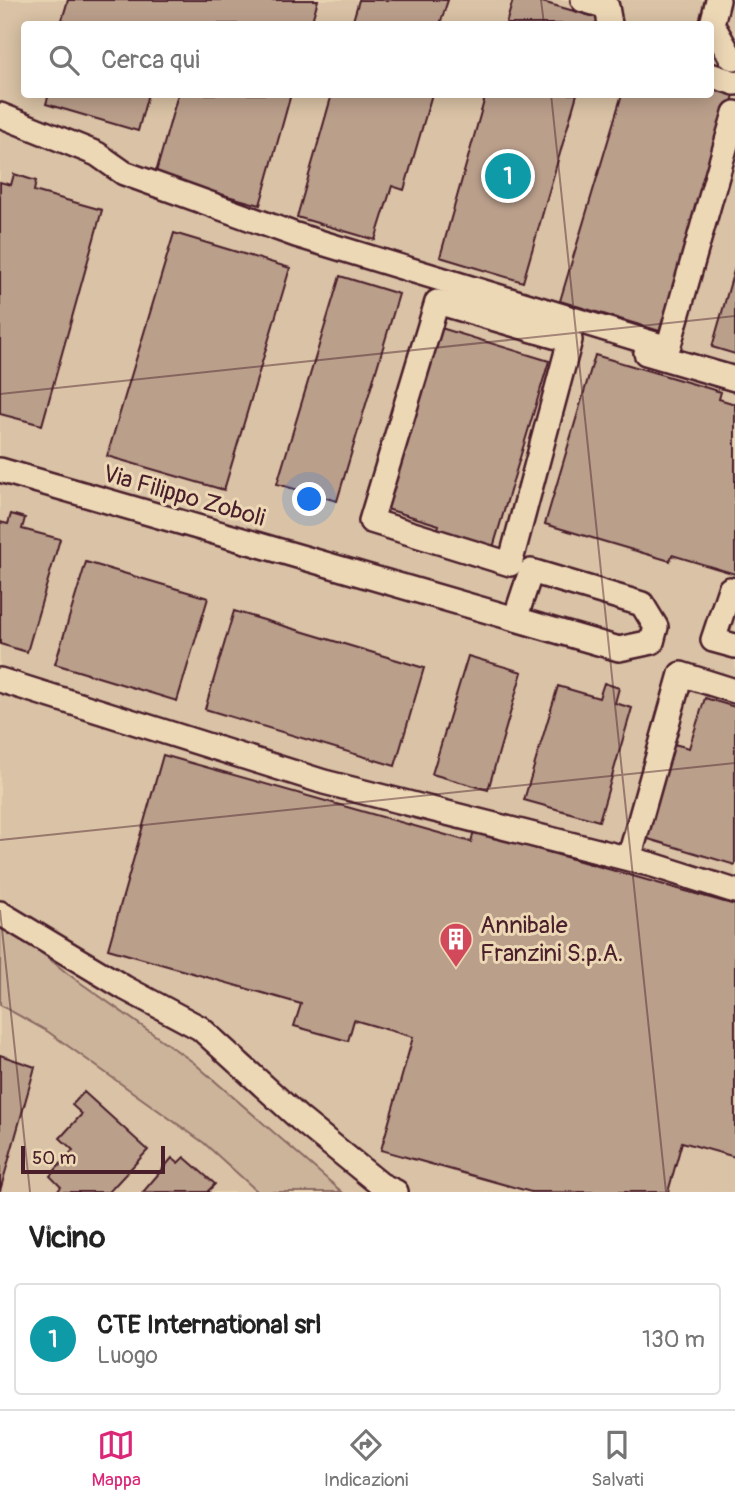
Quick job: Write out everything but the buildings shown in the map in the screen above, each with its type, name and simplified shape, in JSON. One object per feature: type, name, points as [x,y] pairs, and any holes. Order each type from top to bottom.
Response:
[{"type":"street","points":[[583,0],[607,7],[609,21]]},
{"type":"street","points":[[713,21],[718,0]]},
{"type":"street","points":[[714,27],[731,57],[735,58]]},
{"type":"street","points":[[714,76],[735,83]]},
{"type":"street","points":[[564,328],[570,340],[510,564],[371,521],[436,302],[668,348],[735,113]]},
{"type":"street","points":[[0,115],[97,154],[124,173],[148,182],[564,328],[735,379]]},
{"type":"street","name":"Via Filippo Zoboli","points":[[0,470],[514,619],[619,649],[652,642],[656,627],[642,604],[531,570],[514,619]]},
{"type":"street","points":[[730,589],[713,640],[735,646]]},
{"type":"street","points":[[629,859],[681,674],[735,691]]},
{"type":"street","points":[[0,680],[324,782],[629,859],[735,891]]},
{"type":"street","points":[[0,913],[125,988],[200,1028],[300,1119],[381,1185],[396,1192]]},
{"type":"shaded area","points":[[0,0],[735,0],[735,1192],[342,1192],[193,1062],[68,974],[0,919]]},
{"type":"shaded area","points":[[0,919],[68,974],[193,1062],[342,1192],[258,1192],[204,1143],[47,1031],[0,1005]]},
{"type":"shaded area","points":[[0,1005],[47,1031],[204,1143],[258,1192],[0,1192]]},
{"type":"place","name":"CTE International srl","points":[[508,176]]},
{"type":"place","name":"Annibale Franzini S.p.A.","points":[[456,969]]}]
